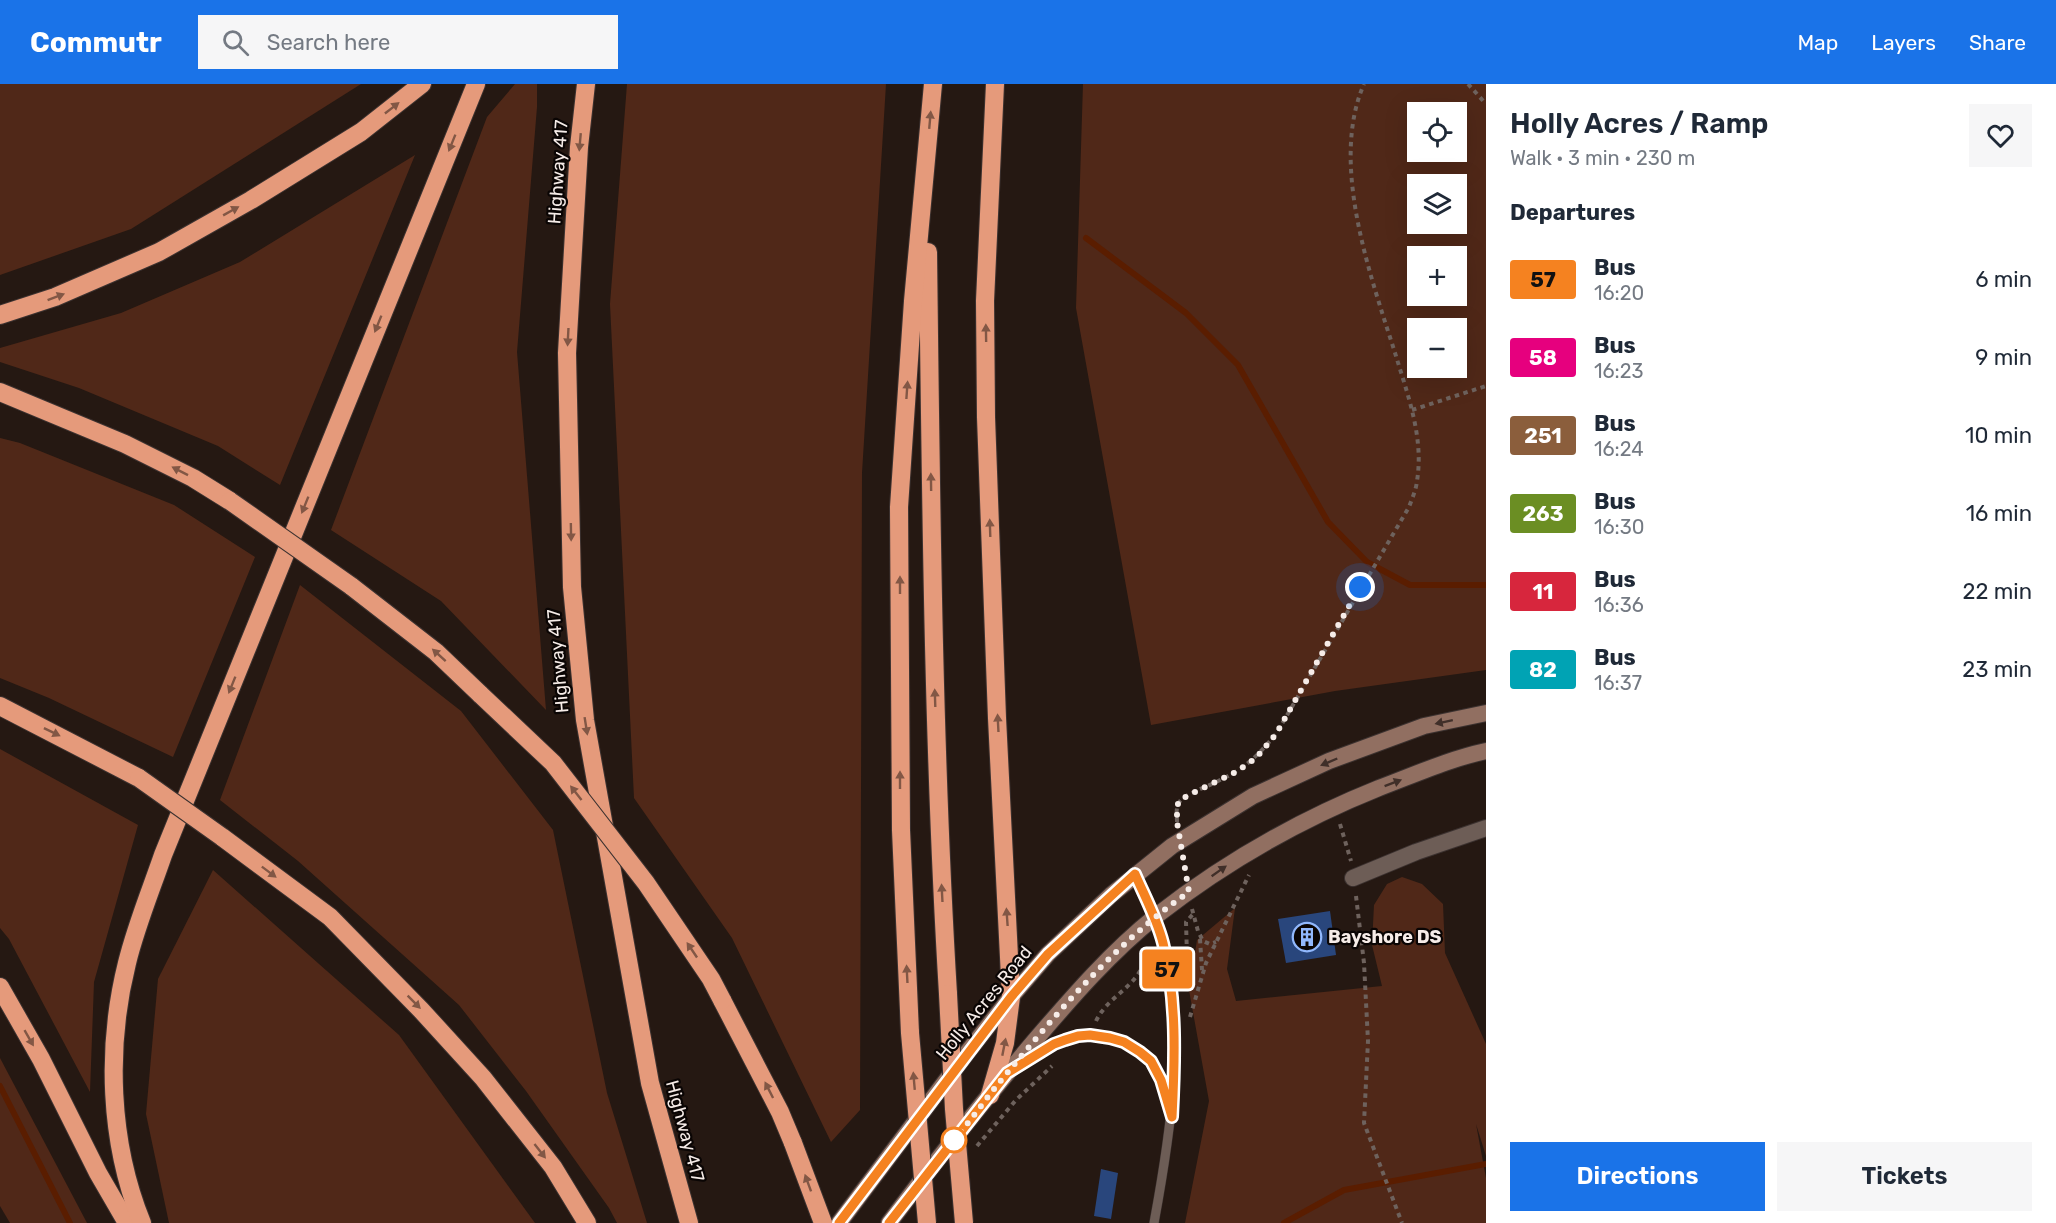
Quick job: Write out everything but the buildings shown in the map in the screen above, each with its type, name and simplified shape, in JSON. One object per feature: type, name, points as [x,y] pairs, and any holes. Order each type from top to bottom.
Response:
[{"type":"highway","points":[[0,315],[55,297],[159,252],[251,200],[361,132],[422,84]]},
{"type":"highway","points":[[142,1223],[126,1174],[115,1101],[116,1031],[127,962],[164,855],[476,84]]},
{"type":"highway","name":"Highway 417","points":[[586,84],[579,147],[567,353],[572,588],[585,720],[646,1060],[676,1184],[689,1223]]},
{"type":"highway","points":[[927,1223],[910,1033],[901,830],[899,507],[913,301],[933,84]]},
{"type":"highway","points":[[990,1095],[1005,1044],[1011,997],[986,417],[985,301],[994,84]]},
{"type":"highway","points":[[926,156],[934,654],[941,873],[954,1109],[964,1223]]},
{"type":"highway","points":[[4,393],[125,444],[193,478],[230,501],[351,586],[436,652],[553,763],[646,883],[711,979],[780,1112],[823,1223]]},
{"type":"highway","points":[[0,706],[139,778],[330,917],[421,1010],[483,1078],[553,1167],[587,1223]]},
{"type":"highway","points":[[0,987],[41,1059],[98,1173],[127,1223]]},
{"type":"main road","name":"Holly Acres Road","points":[[839,1223],[1011,997],[1048,954],[1135,874],[1180,840],[1252,796],[1329,762],[1424,726],[1486,713]]},
{"type":"main road","points":[[889,1223],[1007,1073],[1095,971],[1155,917],[1243,855],[1331,807],[1441,764],[1486,751]]},
{"type":"street","points":[[1353,878],[1416,852],[1486,828]]},
{"type":"lane","points":[[1135,874],[1155,917],[1163,944],[1173,1013],[1172,1117],[1154,1223]]},
{"type":"lane","points":[[1007,1073],[1054,1044],[1078,1036],[1090,1035],[1124,1042],[1151,1061],[1161,1080],[1172,1117]]},
{"type":"path","points":[[1180,840],[1177,822],[1179,801],[1236,772],[1256,758],[1276,734],[1360,587],[1409,507],[1417,483],[1420,459],[1412,410],[1361,238],[1353,191],[1351,125],[1364,84]]},
{"type":"path","points":[[1468,84],[1486,104]]},
{"type":"path","points":[[1412,410],[1486,386]]},
{"type":"path","points":[[1333,827],[1350,820]]},
{"type":"path","points":[[1340,824],[1353,878],[1364,963],[1368,1041],[1364,1123],[1402,1223]]},
{"type":"path","points":[[1201,906],[1186,922],[1189,1020],[1202,974],[1250,873],[1240,879]]},
{"type":"path","points":[[1189,892],[1199,935],[1202,974]]},
{"type":"path","points":[[1199,935],[1206,943],[1216,942]]},
{"type":"path","points":[[1090,1035],[1104,1007],[1138,977],[1145,960]]},
{"type":"path","points":[[971,1153],[1016,1100],[1060,1059]]},
{"type":"shaded area","points":[[0,84],[361,84],[131,229],[0,275]]},
{"type":"shaded area","points":[[515,84],[537,84],[517,352],[546,710],[441,601],[331,530],[487,117]]},
{"type":"shaded area","points":[[627,84],[886,84],[862,473],[860,1110],[831,1142],[732,938],[634,798],[610,304]]},
{"type":"shaded area","points":[[1083,84],[1486,84],[1486,670],[1335,691],[1151,725],[1076,308]]},
{"type":"shaded area","points":[[415,155],[280,485],[218,446],[79,388],[0,362],[0,348],[121,313],[240,262]]},
{"type":"shaded area","points":[[0,438],[20,443],[174,505],[255,557],[173,757],[49,698],[0,678]]},
{"type":"shaded area","points":[[300,585],[461,711],[553,830],[607,1093],[647,1223],[617,1223],[609,1208],[526,1091],[459,1005],[298,861],[220,800]]},
{"type":"shaded area","points":[[0,749],[138,825],[94,982],[90,1092],[9,939],[0,928]]},
{"type":"shaded area","points":[[213,870],[399,1035],[535,1223],[169,1223],[146,1114],[158,979]]},
{"type":"shaded area","points":[[1402,877],[1422,884],[1443,904],[1445,953],[1486,1044],[1486,1156],[1476,1124],[1486,1178],[1486,1223],[1185,1223],[1209,1101],[1189,990],[1197,940],[1235,908],[1227,969],[1236,1001],[1382,986],[1372,945],[1374,905],[1387,884]]},
{"type":"shaded area","points":[[0,1058],[87,1223],[10,1223],[0,1206]]},
{"type":"waterway","points":[[1086,238],[1186,313],[1238,365],[1328,522],[1367,562],[1410,585],[1486,585]]},
{"type":"waterway","points":[[0,1086],[70,1223]]},
{"type":"waterway","points":[[1284,1223],[1344,1190],[1486,1164]]},
{"type":"bus line","name":"57","points":[[839,1223],[1011,997],[1048,954],[1135,874],[1160,932],[1169,980],[1174,1052],[1172,1117],[1161,1080],[1151,1061],[1124,1042],[1090,1035],[1078,1036],[1054,1044],[1007,1073],[889,1223]]},
{"type":"place","name":"Bayshore DS","points":[[1307,937]]},
{"type":"route","points":[[954,1140],[1007,1073],[1095,971],[1155,917],[1189,892],[1177,822],[1179,801],[1236,772],[1256,758],[1276,734],[1360,587]]}]
